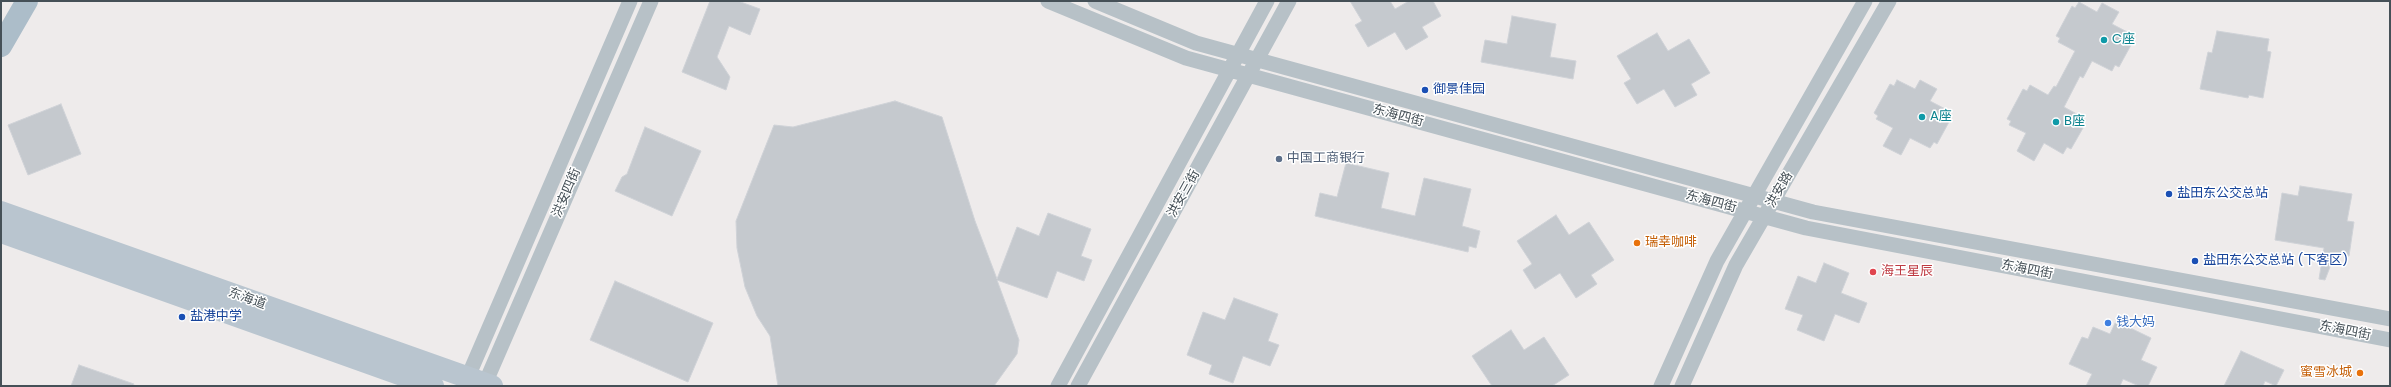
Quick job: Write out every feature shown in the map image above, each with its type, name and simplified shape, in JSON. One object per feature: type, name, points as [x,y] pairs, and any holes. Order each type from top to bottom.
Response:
[{"type":"main road","points":[[1,46],[27,1]]},
{"type":"street","name":"洪安四街","points":[[479,384],[630,1]]},
{"type":"street","name":"洪安四街","points":[[479,384],[651,1]]},
{"type":"street","name":"东海四街","points":[[1048,1],[1186,58],[1806,228],[2390,340]]},
{"type":"street","name":"东海四街","points":[[1095,1],[1196,43],[1813,212],[2390,319]]},
{"type":"street","name":"洪安三街","points":[[1058,386],[1267,1]]},
{"type":"street","name":"洪安三街","points":[[1078,386],[1289,1]]},
{"type":"street","name":"洪安路","points":[[1661,386],[1717,261],[1865,1]]},
{"type":"street","name":"洪安路","points":[[1682,386],[1736,265],[1889,1]]},
{"type":"street","name":"东海道","points":[[1,212],[479,384]]},
{"type":"street","name":"东海道","points":[[1,232],[433,386]]},
{"type":"building","points":[[710,1],[738,1],[760,9],[750,35],[729,26],[717,57],[730,77],[726,90],[682,72]]},
{"type":"building","points":[[1350,1],[1390,1],[1395,9],[1409,1],[1433,1],[1441,16],[1422,27],[1428,37],[1406,50],[1395,32],[1368,47],[1355,25],[1362,21]]},
{"type":"building","points":[[2079,2],[2097,12],[2102,3],[2119,12],[2112,24],[2133,35],[2128,44],[2131,45],[2119,67],[2115,65],[2112,71],[2092,61],[2083,78],[2080,76],[2064,107],[2084,118],[2079,127],[2083,128],[2071,149],[2067,147],[2063,154],[2044,143],[2034,161],[2017,151],[2026,133],[2009,125],[2011,121],[2007,119],[2023,89],[2027,91],[2030,85],[2048,95],[2054,86],[2056,87],[2075,51],[2058,42],[2060,38],[2056,36],[2072,6],[2075,8]]},
{"type":"building","points":[[1512,16],[1556,24],[1550,57],[1576,61],[1573,79],[1481,62],[1485,40],[1507,44]]},
{"type":"building","points":[[2217,31],[2269,39],[2267,51],[2271,52],[2263,98],[2249,95],[2248,98],[2200,89],[2208,52],[2212,53]]},
{"type":"building","points":[[1657,33],[1668,51],[1689,39],[1710,73],[1691,84],[1697,95],[1675,107],[1664,89],[1637,104],[1624,83],[1631,79],[1617,56]]},
{"type":"building","name":"A座","points":[[1897,80],[1915,89],[1920,80],[1937,89],[1930,101],[1951,112],[1946,121],[1949,122],[1937,144],[1934,142],[1930,148],[1910,138],[1901,155],[1883,146],[1893,128],[1876,119],[1878,116],[1874,113],[1890,84],[1894,86]]},
{"type":"building","points":[[895,101],[942,117],[975,221],[997,279],[1017,227],[1039,236],[1048,213],[1091,229],[1081,256],[1092,260],[1084,281],[1057,271],[1047,298],[997,280],[1019,340],[1017,354],[994,386],[778,386],[770,336],[757,316],[745,287],[737,248],[736,221],[774,125],[793,127]]},
{"type":"building","points":[[61,104],[81,154],[28,175],[8,125]]},
{"type":"building","points":[[645,127],[701,151],[672,216],[615,191],[622,177],[627,174]]},
{"type":"building","points":[[1346,163],[1389,173],[1381,208],[1415,216],[1424,178],[1471,189],[1462,226],[1480,231],[1476,248],[1469,246],[1468,252],[1315,216],[1320,193],[1337,197]]},
{"type":"building","points":[[2300,186],[2352,194],[2347,221],[2354,222],[2349,256],[2335,254],[2325,280],[2319,279],[2324,248],[2275,240],[2282,193],[2298,196]]},
{"type":"building","points":[[1556,215],[1569,235],[1589,222],[1614,260],[1591,275],[1597,284],[1576,298],[1560,273],[1535,289],[1523,270],[1532,264],[1517,241]]},
{"type":"building","points":[[1824,263],[1849,273],[1841,293],[1867,303],[1859,323],[1835,314],[1824,341],[1797,330],[1803,315],[1785,309],[1798,276],[1816,283]]},
{"type":"building","points":[[615,281],[713,323],[688,382],[590,340]]},
{"type":"building","points":[[1234,298],[1278,314],[1268,341],[1279,345],[1270,366],[1243,356],[1233,383],[1209,374],[1212,365],[1187,355],[1203,312],[1225,320]]},
{"type":"building","points":[[2116,321],[2151,338],[2141,360],[2157,367],[2148,386],[2139,386],[2123,379],[2120,386],[2086,386],[2092,374],[2069,364],[2082,337],[2088,339],[2093,327],[2110,334]]},
{"type":"building","points":[[1511,330],[1524,350],[1544,337],[1569,375],[1552,386],[1492,386],[1472,356]]},
{"type":"building","points":[[2241,351],[2284,370],[2276,386],[2265,381],[2263,386],[2224,386]]},
{"type":"building","points":[[79,365],[134,384],[133,386],[71,386]]},
{"type":"place","name":"C座","points":[[2104,40]]},
{"type":"place","name":"御景佳园","points":[[1425,90]]},
{"type":"place","name":"A座","points":[[1922,117]]},
{"type":"place","name":"B座","points":[[2056,122]]},
{"type":"place","name":"中国工商银行","points":[[1279,159]]},
{"type":"place","name":"盐田东公交总站","points":[[2169,194]]},
{"type":"place","name":"瑞幸咖啡","points":[[1637,243]]},
{"type":"place","name":"盐田东公交总站 (下客区)","points":[[2195,261]]},
{"type":"place","name":"海王星辰","points":[[1873,272]]},
{"type":"place","name":"盐港中学","points":[[182,317]]},
{"type":"place","name":"钱大妈","points":[[2108,323]]},
{"type":"place","name":"蜜雪冰城","points":[[2360,373]]}]
